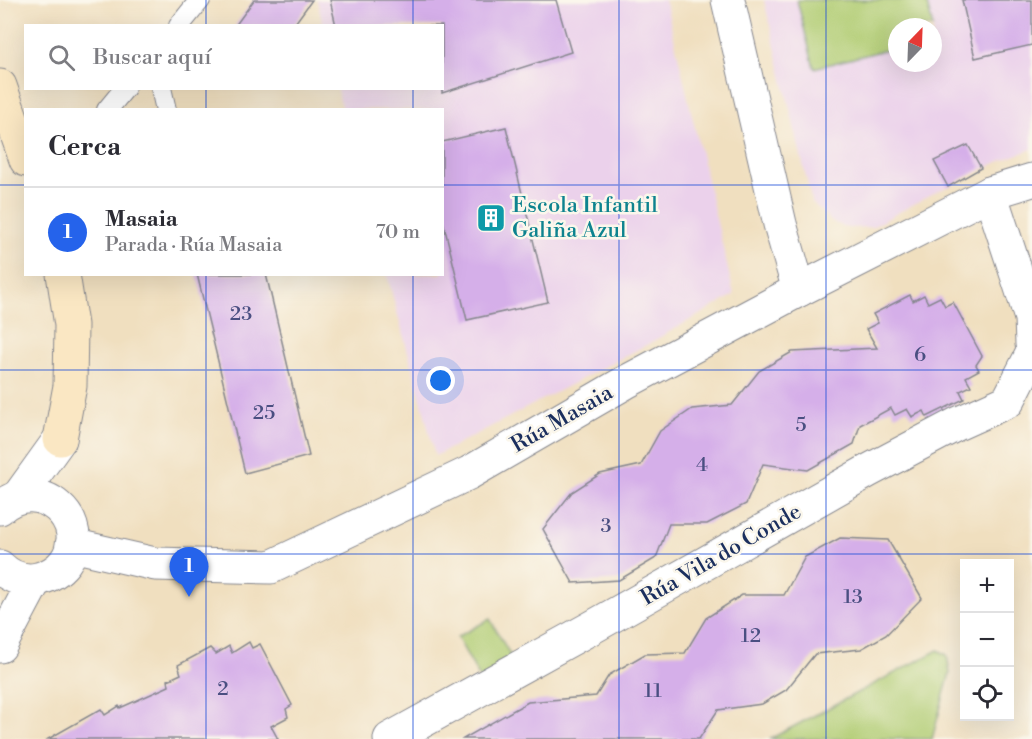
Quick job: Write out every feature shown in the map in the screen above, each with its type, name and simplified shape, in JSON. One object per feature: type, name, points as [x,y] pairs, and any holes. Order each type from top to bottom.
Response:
[{"type":"street","points":[[728,0],[778,213],[799,290]]},
{"type":"street","points":[[0,86],[24,154]]},
{"type":"street","name":"Rúa Masaia","points":[[72,545],[155,564],[271,567],[469,473],[626,382],[799,290],[990,193],[1032,180]]},
{"type":"street","points":[[990,193],[1031,318],[1032,344]]},
{"type":"street","points":[[60,508],[60,439],[70,386],[71,325],[63,276]]},
{"type":"street","name":"Rúa Vila do Conde","points":[[390,739],[868,471],[957,424],[1008,401],[1032,354]]},
{"type":"street","points":[[10,502],[60,439]]},
{"type":"street","points":[[0,646],[11,580],[48,576],[59,569],[72,545],[72,532],[68,519],[52,501],[41,496],[10,502]]},
{"type":"lane","points":[[181,24],[200,0]]},
{"type":"lane","points":[[109,108],[123,90]]},
{"type":"lane","points":[[161,90],[166,108]]},
{"type":"shaded area","points":[[317,0],[665,0],[734,295],[648,344],[435,456],[387,276],[444,276],[444,108],[342,108],[337,90],[444,90],[444,24],[323,24]]},
{"type":"shaded area","points":[[764,0],[1032,0],[1032,149],[998,162],[930,195],[872,227],[848,228],[832,222],[812,202]]},
{"type":"green space","points":[[797,0],[926,0],[931,18],[888,18],[888,49],[814,68]]},
{"type":"green space","points":[[490,619],[514,662],[481,680],[457,637]]},
{"type":"green space","points":[[938,650],[947,655],[950,673],[932,739],[770,739]]},
{"type":"building","points":[[254,0],[312,0],[294,24],[236,24]]},
{"type":"building","points":[[330,0],[556,0],[571,52],[442,93],[444,90],[444,24],[336,24]]},
{"type":"building","points":[[962,0],[1032,0],[1032,45],[975,58]]},
{"type":"building","name":"Escola Infantil Galiña Azul","points":[[506,127],[548,302],[467,320],[444,225],[444,142]]},
{"type":"building","points":[[968,145],[981,168],[948,187],[934,161]]},
{"type":"building","points":[[197,276],[266,276],[309,456],[245,473]]},
{"type":"building","points":[[910,295],[913,301],[924,295],[928,303],[940,297],[945,306],[953,302],[982,356],[976,365],[979,370],[966,377],[971,386],[960,391],[964,399],[927,417],[924,411],[912,417],[907,409],[895,415],[891,408],[860,425],[854,444],[808,470],[763,464],[746,504],[707,524],[669,524],[656,558],[619,580],[573,583],[543,529],[572,492],[600,474],[641,465],[660,431],[692,409],[732,405],[759,371],[792,352],[877,348],[866,329],[878,323],[873,314]]},
{"type":"building","points":[[840,538],[888,540],[922,598],[886,635],[861,649],[815,654],[786,690],[762,704],[718,710],[699,739],[463,739],[528,702],[596,696],[609,675],[645,654],[685,653],[706,618],[742,595],[784,595],[805,557]]},
{"type":"building","points":[[249,642],[252,648],[260,644],[292,705],[286,709],[288,717],[271,726],[278,739],[48,739],[101,709],[105,715],[119,706],[120,708],[169,686],[168,680],[181,674],[178,665],[210,648],[216,654],[229,646],[232,653]]},
{"type":"place","name":"Escola Infantil Galiña Azul","points":[[491,218]]},
{"type":"place","name":"Masaia","points":[[189,597]]}]
